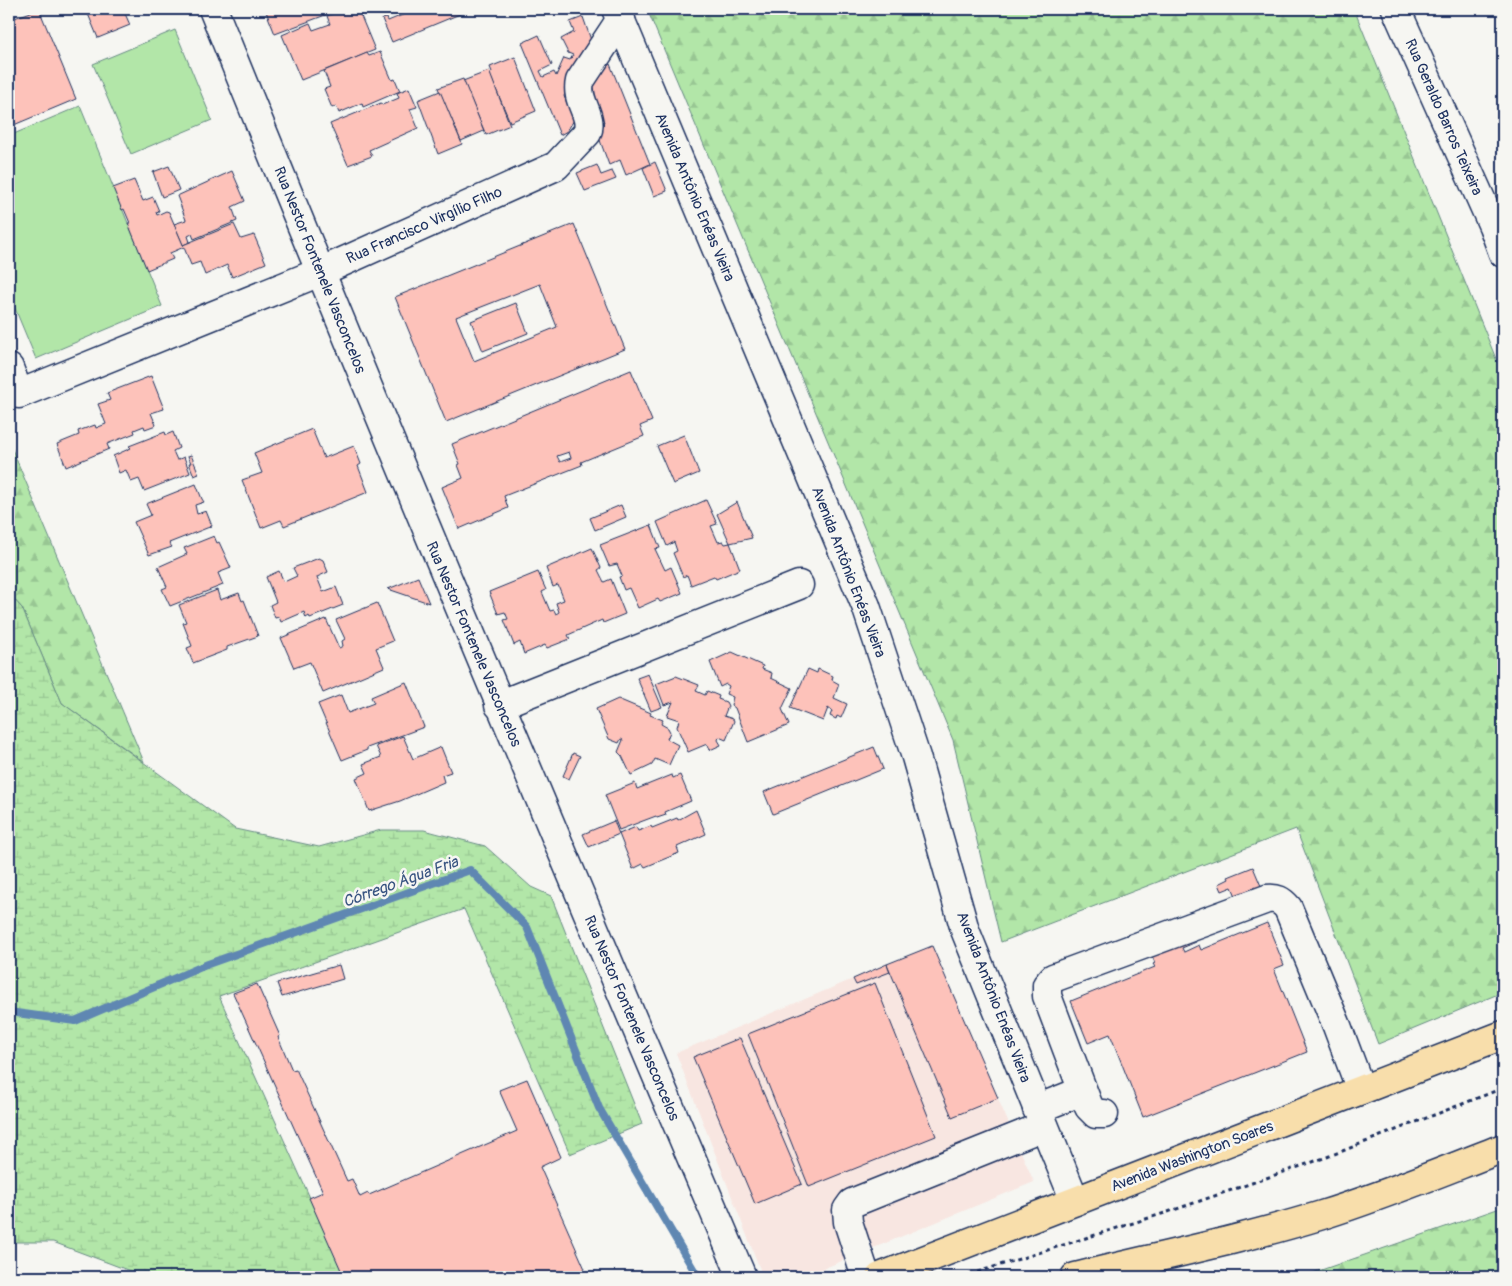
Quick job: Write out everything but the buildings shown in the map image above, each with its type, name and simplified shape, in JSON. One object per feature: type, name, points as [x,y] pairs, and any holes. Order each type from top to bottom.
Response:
[{"type":"highway","name":"Avenida Washington Soares","points":[[880,1277],[1503,1035]]},
{"type":"highway","points":[[1075,1277],[1321,1215],[1398,1189],[1503,1148]]},
{"type":"street","name":"Rua Nestor Fontenele Vasconcelos","points":[[213,9],[499,705],[742,1277]]},
{"type":"street","name":"Rua Geraldo Barros Teixeira","points":[[1396,9],[1498,224],[1503,253]]},
{"type":"street","name":"Rua Francisco Virgílio Filho","points":[[9,368],[20,394],[320,272],[556,166],[587,133],[589,128],[588,121],[578,91],[580,81],[618,14]]},
{"type":"street","name":"Avenida Antônio Enéas Vieira","points":[[618,14],[866,606],[916,757],[965,930],[1075,1201]]},
{"type":"street","points":[[499,705],[799,585]]},
{"type":"street","points":[[1104,1114],[1096,1114],[1089,1107],[1047,996],[1047,985],[1053,978],[1266,898],[1275,898],[1282,901],[1288,908],[1337,1026],[1361,1090]]},
{"type":"street","points":[[866,1277],[848,1222],[847,1210],[852,1203],[1041,1118],[1082,1091]]},
{"type":"path","points":[[962,1277],[1168,1212],[1318,1160],[1503,1088]]},
{"type":"shaded area","points":[[932,946],[1034,1182],[803,1277],[763,1277],[676,1053]]},
{"type":"green space","points":[[647,9],[1354,9],[1503,376],[1503,992],[1378,1044],[1296,829],[1001,942],[953,740]]},
{"type":"green space","points":[[175,30],[212,120],[131,154],[93,64]]},
{"type":"green space","points":[[80,106],[162,306],[36,359],[9,294],[9,136]]},
{"type":"green space","points":[[9,442],[144,762],[62,703],[22,608],[9,594]]},
{"type":"green space","points":[[9,594],[22,608],[62,703],[235,829],[319,847],[381,830],[424,830],[485,846],[531,887],[551,896],[642,1124],[570,1154],[464,909],[219,996],[343,1271],[330,1277],[146,1277],[53,1242],[9,1242]]},
{"type":"green space","points":[[1503,1207],[1503,1277],[1301,1277]]},
{"type":"waterway","name":"Córrego Água Fria","points":[[9,1012],[75,1021],[208,964],[470,870],[527,927],[599,1108],[698,1277]]}]
